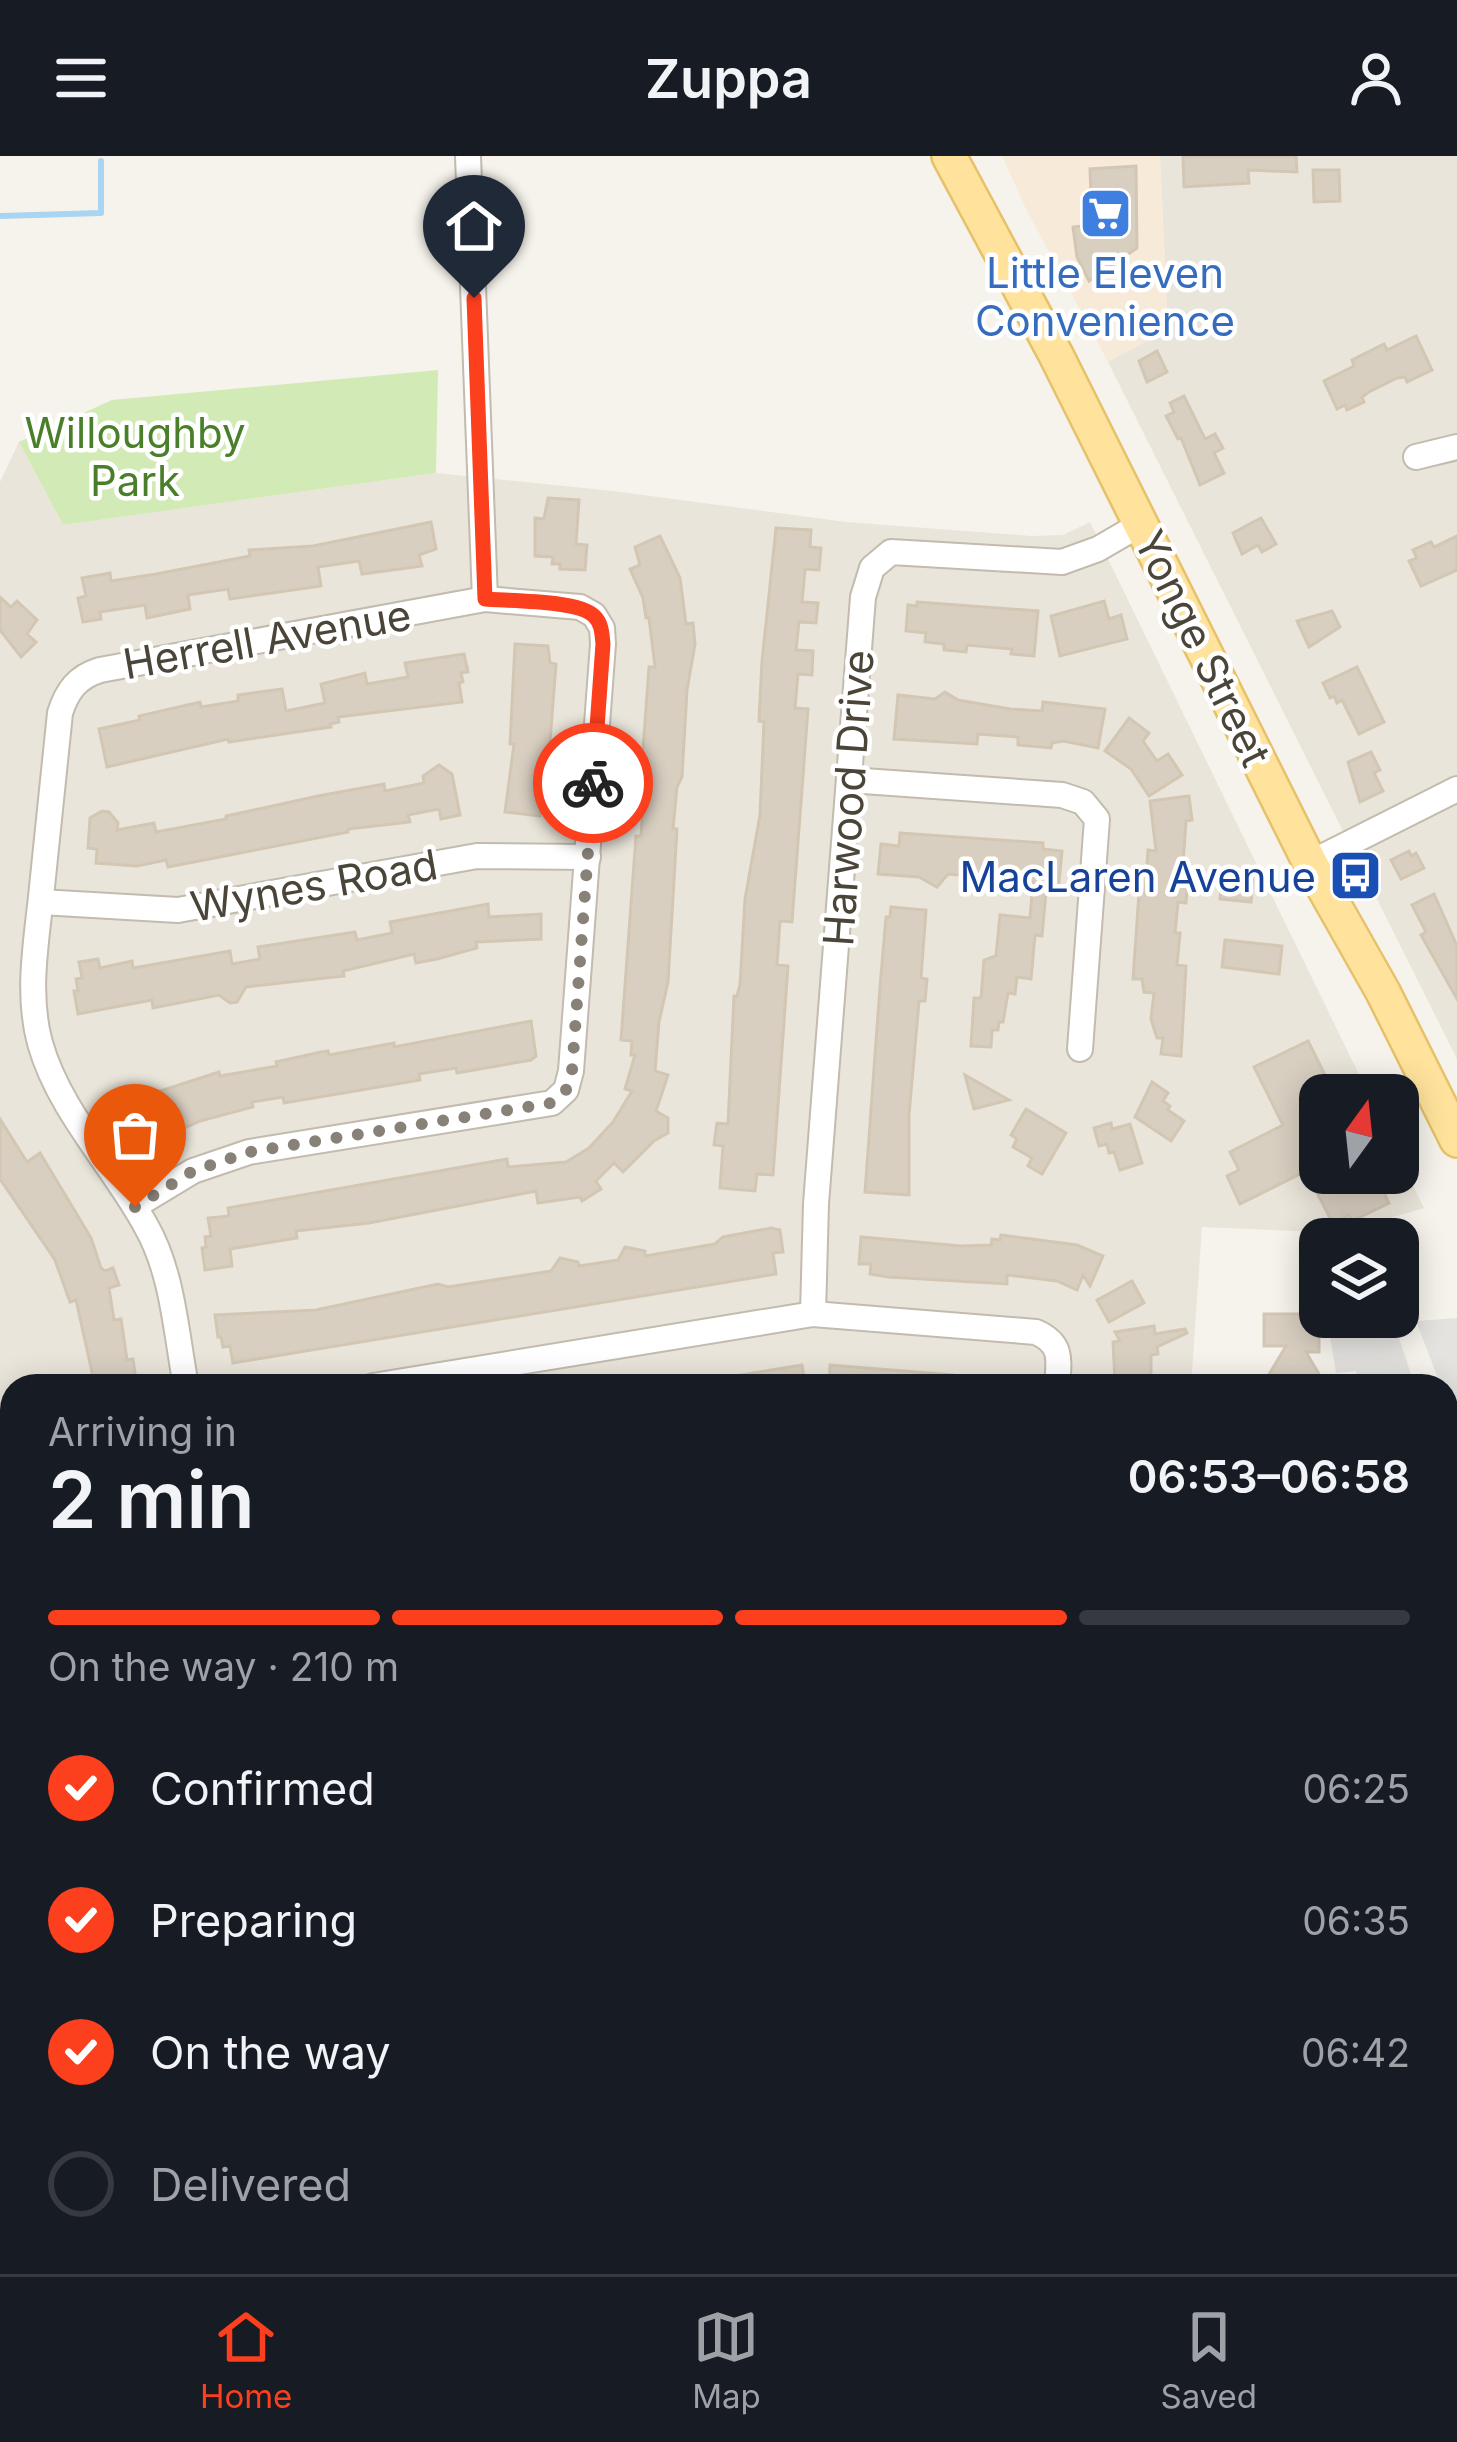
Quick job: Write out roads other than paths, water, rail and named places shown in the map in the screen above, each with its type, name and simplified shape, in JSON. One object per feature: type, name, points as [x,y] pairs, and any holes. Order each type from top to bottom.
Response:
[{"type":"main road","name":"Yonge Street","points":[[949,156],[1457,1140]]},
{"type":"street","points":[[467,156],[485,599]]},
{"type":"street","points":[[1416,457],[1457,446]]},
{"type":"street","name":"Harwood Drive","points":[[812,1314],[816,1204],[863,597],[872,568],[891,552],[1062,562],[1098,549],[1141,524]]},
{"type":"street","name":"Herrell Avenue","points":[[135,1207],[193,1171],[249,1152],[552,1103],[560,1097],[572,1071],[588,857],[602,628],[594,615],[580,607],[485,599],[85,674],[67,694],[60,713],[40,902],[34,1018],[57,1086],[156,1246],[184,1374]]},
{"type":"street","points":[[849,780],[1062,795],[1090,807],[1097,820],[1080,1049]]},
{"type":"street","points":[[1310,863],[1457,789]]},
{"type":"street","name":"Wynes Road","points":[[40,902],[178,910],[477,856],[588,857]]},
{"type":"street","points":[[447,1374],[812,1314],[1036,1333],[1051,1339],[1060,1352],[1058,1374]]},
{"type":"waterway","points":[[0,216],[101,213],[101,161]]},
{"type":"place","name":"Little Eleven Convenience","points":[[1105,213]]},
{"type":"place","name":"MacLaren Avenue","points":[[1355,876]]},
{"type":"park label","name":"Willoughby Park","points":[[135,456]]}]
